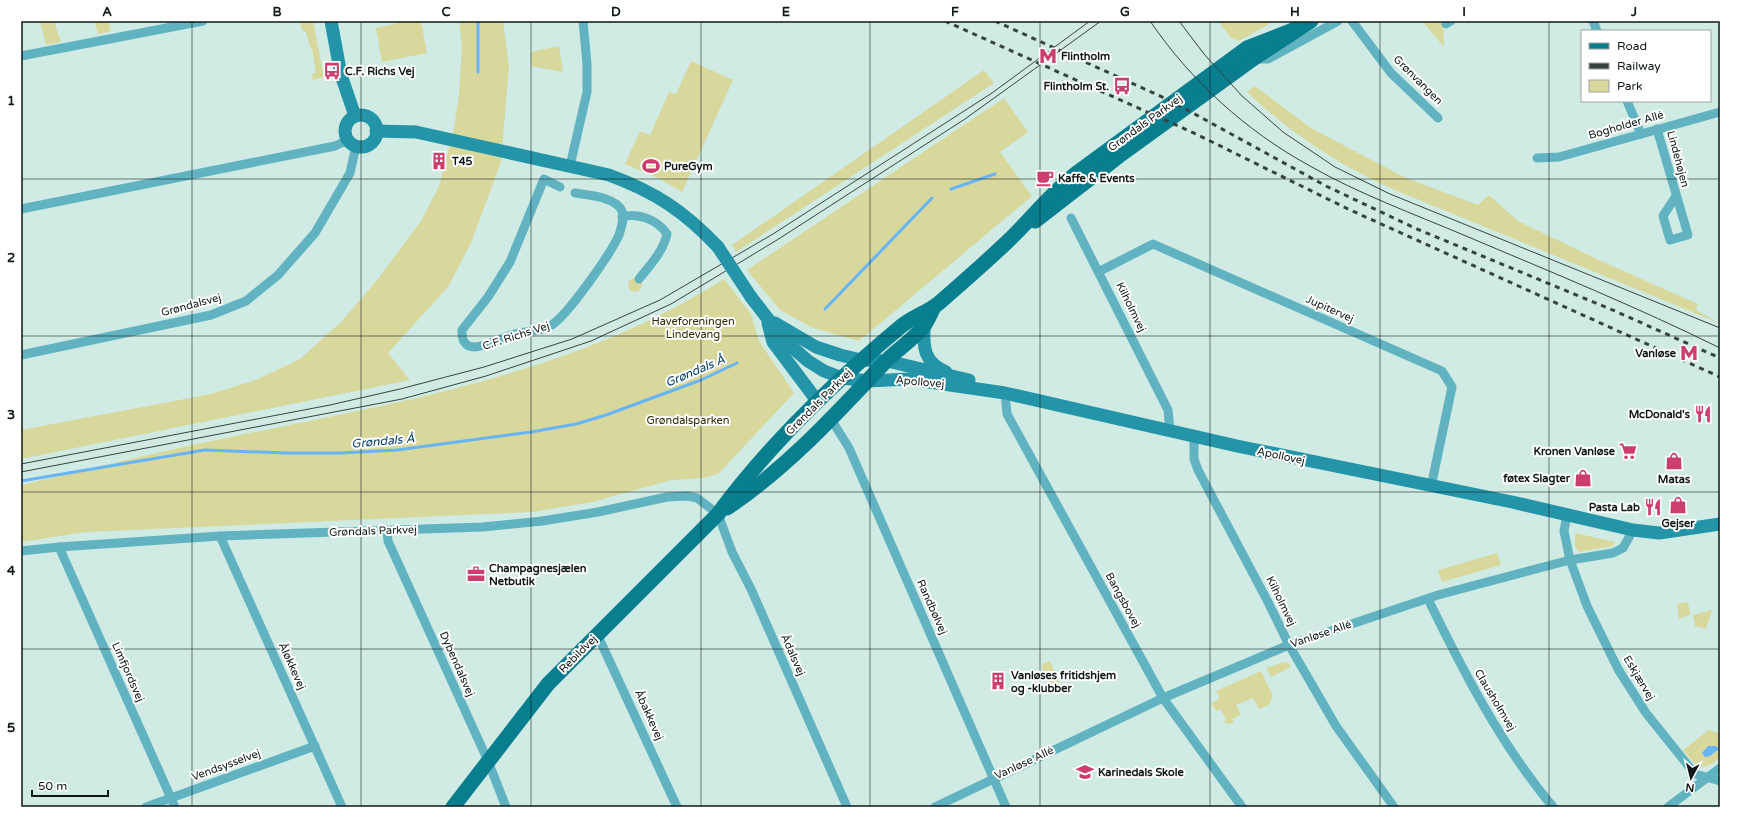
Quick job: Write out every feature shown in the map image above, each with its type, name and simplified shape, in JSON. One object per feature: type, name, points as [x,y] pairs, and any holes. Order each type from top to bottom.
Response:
[{"type":"main road","name":"Grøndals Parkvej","points":[[1101,163],[1305,24]]},
{"type":"main road","name":"Grøndals Parkvej","points":[[718,514],[740,484],[818,402],[861,360],[909,319],[934,307],[1007,242],[1063,202],[1101,163],[1246,48],[1305,24]]},
{"type":"main road","name":"Grøndals Parkvej","points":[[718,514],[749,493],[831,419],[887,361],[924,326],[934,307]]},
{"type":"main road","points":[[818,402],[831,419]]},
{"type":"main road","name":"Rebildvej","points":[[453,807],[548,684],[718,514]]},
{"type":"street","points":[[21,56],[203,21]]},
{"type":"street","points":[[331,21],[341,75],[356,116]]},
{"type":"street","points":[[570,166],[587,92],[587,64],[583,21]]},
{"type":"street","name":"Grøndals Parkvej","points":[[1253,59],[1268,59],[1338,21]]},
{"type":"street","name":"Grønvangen","points":[[1352,21],[1391,73],[1438,118]]},
{"type":"street","points":[[1593,21],[1598,30]]},
{"type":"street","points":[[1627,102],[1641,134]]},
{"type":"street","name":"Bogholder Allé","points":[[1537,158],[1559,157],[1720,112]]},
{"type":"street","points":[[21,210],[335,146],[352,143],[362,146],[370,144],[374,139],[376,131],[375,125],[370,118],[361,115],[350,119],[346,126],[345,135],[352,143]]},
{"type":"street","name":"Lindehøjen","points":[[1657,129],[1676,196]]},
{"type":"street","points":[[376,131],[416,132],[570,166],[609,175],[654,194],[673,206],[718,247],[750,296],[785,341],[808,362],[824,371],[842,378]]},
{"type":"street","name":"Grøndalsvej","points":[[21,355],[211,315],[246,301],[278,274],[315,232],[350,173],[352,143]]},
{"type":"street","name":"C.F. Richs Vej","points":[[550,162],[541,190],[510,262],[496,285],[462,330],[463,339],[469,346],[480,348],[515,334],[549,327],[558,320],[567,312],[605,258],[618,235],[622,217]]},
{"type":"street","points":[[544,179],[560,187]]},
{"type":"street","points":[[575,193],[601,197],[611,202],[621,210],[622,217],[631,214],[641,216],[662,226],[667,234],[665,243],[659,254],[639,279]]},
{"type":"street","name":"Kilholmvej","points":[[1071,218],[1100,271],[1168,410],[1170,431]]},
{"type":"street","name":"Jupitervej","points":[[1100,271],[1153,244],[1442,371],[1452,387],[1432,487]]},
{"type":"street","points":[[767,317],[816,347],[861,360],[887,361]]},
{"type":"street","points":[[767,317],[773,342],[818,402]]},
{"type":"street","name":"Apollovej","points":[[924,326],[926,353],[934,367],[960,378]]},
{"type":"street","name":"Apollovej","points":[[887,361],[960,378],[982,384],[1001,392]]},
{"type":"street","name":"Apollovej","points":[[842,378],[869,381],[909,379],[1001,392],[1170,431],[1432,487],[1512,502],[1633,530]]},
{"type":"street","name":"Bangsbovej","points":[[1001,392],[1007,414],[1163,698],[1242,807]]},
{"type":"street","name":"Randbølvej","points":[[831,419],[849,448],[1006,807]]},
{"type":"street","name":"Kilholmvej","points":[[1194,436],[1194,459],[1198,470],[1268,602],[1289,645],[1336,726],[1394,807]]},
{"type":"street","name":"Grøndals Parkvej","points":[[21,551],[220,536],[483,527],[542,521],[678,496],[697,498],[718,514]]},
{"type":"street","name":"Ådalsvej","points":[[718,514],[732,552],[751,589],[847,807]]},
{"type":"street","points":[[1567,515],[1564,532],[1570,560]]},
{"type":"street","points":[[1633,530],[1659,533],[1720,524]]},
{"type":"street","name":"Vanløse Allé","points":[[935,807],[1163,698],[1289,645],[1428,599],[1570,560],[1613,553],[1622,548],[1633,530]]},
{"type":"street","name":"Dybendalsvej","points":[[387,531],[388,541],[488,761],[506,807]]},
{"type":"street","name":"Åløkkevej","points":[[220,536],[342,807]]},
{"type":"street","name":"Limfjordsvej","points":[[59,547],[175,807]]},
{"type":"street","name":"Eskjærvej","points":[[1570,560],[1587,606],[1618,669],[1646,713],[1695,774],[1720,781]]},
{"type":"street","name":"Clausholmvej","points":[[1428,599],[1456,656],[1488,714],[1539,791],[1552,807]]},
{"type":"street","name":"Åbakkevej","points":[[597,634],[616,672],[677,807]]},
{"type":"street","name":"Vendsysselvej","points":[[146,807],[315,746]]},
{"type":"street","points":[[1668,807],[1720,768]]},
{"type":"green space","points":[[40,21],[54,21],[61,42],[46,45]]},
{"type":"green space","points":[[94,21],[108,21],[111,31],[98,34]]},
{"type":"green space","points":[[300,21],[313,21],[324,77],[313,80],[312,74],[316,73],[312,48],[310,47],[306,32],[302,30]]},
{"type":"green space","points":[[398,21],[421,21],[427,53],[382,62],[376,28],[398,23]]},
{"type":"green space","points":[[459,21],[503,21],[509,66],[501,162],[471,243],[448,287],[388,353],[410,380],[21,459],[21,430],[211,394],[256,380],[300,359],[341,322],[378,279],[421,221],[439,186],[454,128],[459,95],[462,47]]},
{"type":"green space","points":[[1218,21],[1274,21],[1239,41],[1231,38]]},
{"type":"green space","points":[[1422,21],[1448,21],[1443,25],[1444,47]]},
{"type":"green space","points":[[559,46],[563,72],[531,66],[531,52]]},
{"type":"green space","points":[[691,61],[733,80],[682,192],[660,179],[625,164],[640,131],[650,135],[669,92],[676,94]]},
{"type":"green space","points":[[984,70],[994,83],[736,252],[732,245]]},
{"type":"green space","points":[[1255,86],[1311,128],[1406,178],[1478,205],[1489,195],[1518,221],[1601,261],[1698,304],[1696,310],[1719,323],[1402,193],[1359,173],[1301,137],[1265,108],[1247,92]]},
{"type":"green space","points":[[1004,98],[1028,132],[1000,152],[1032,196],[859,341],[813,328],[780,310],[747,270]]},
{"type":"green space","points":[[635,278],[640,280],[642,285],[640,290],[635,292],[630,290],[628,285],[630,280]]},
{"type":"green space","name":"Grøndalsparken","points":[[724,279],[751,314],[759,341],[794,393],[718,474],[703,478],[672,480],[592,502],[533,512],[86,532],[21,542],[21,485],[164,451],[345,414],[476,383],[540,364],[603,341],[664,313]]},
{"type":"green space","points":[[1575,533],[1615,542],[1613,546],[1579,552],[1575,546]]},
{"type":"green space","points":[[1497,553],[1501,565],[1442,582],[1438,570]]},
{"type":"green space","points":[[1688,602],[1690,615],[1679,619],[1677,604]]},
{"type":"green space","points":[[1712,610],[1706,629],[1695,626],[1693,615]]},
{"type":"green space","points":[[1050,661],[1059,682],[1050,686],[1041,665]]},
{"type":"green space","points":[[1284,662],[1288,663],[1291,667],[1271,677],[1266,668]]},
{"type":"green space","points":[[1261,671],[1273,696],[1269,705],[1259,709],[1253,698],[1236,705],[1241,715],[1232,719],[1234,722],[1230,724],[1224,722],[1226,719],[1220,709],[1217,711],[1211,704],[1219,699],[1219,695],[1216,691]]},
{"type":"green space","points":[[1709,730],[1720,733],[1720,758],[1708,766],[1703,767],[1692,761],[1683,750]]},
{"type":"water","points":[[1708,746],[1716,746],[1719,749],[1710,756],[1705,757],[1702,753]]},
{"type":"waterway","points":[[478,21],[478,72]]},
{"type":"waterway","name":"Grøndals Å","points":[[951,189],[995,174]]},
{"type":"waterway","name":"Grøndals Å","points":[[825,309],[932,198]]},
{"type":"waterway","name":"Grøndals Å","points":[[21,481],[205,450],[286,453],[341,453],[397,450],[531,432],[576,424],[606,415],[701,380],[737,363]]},
{"type":"tram line","points":[[21,464],[330,405],[400,389],[484,367],[572,339],[660,300],[773,234],[992,93],[1090,21]]},
{"type":"tram line","points":[[21,472],[402,399],[486,376],[591,341],[671,304],[777,240],[965,119],[1101,21]]},
{"type":"tram line","points":[[1150,21],[1183,64],[1221,103],[1264,137],[1310,166],[1367,195],[1594,290],[1720,348]]},
{"type":"tram line","points":[[1179,21],[1204,54],[1242,96],[1283,132],[1335,167],[1390,194],[1720,328]]},
{"type":"railway","points":[[945,21],[1196,134],[1348,209],[1720,377]]},
{"type":"railway","points":[[995,21],[1171,101],[1326,186],[1417,229],[1615,311],[1720,358]]},
{"type":"place","name":"Flintholm","points":[[1048,56]]},
{"type":"place","name":"C.F. Richs Vej","points":[[332,71]]},
{"type":"place","name":"Flintholm St.","points":[[1122,86]]},
{"type":"place","name":"T45","points":[[439,161]]},
{"type":"place","name":"PureGym","points":[[651,166]]},
{"type":"place","name":"Kaffe & Events","points":[[1045,178]]},
{"type":"place","name":"Vanløse","points":[[1689,353]]},
{"type":"place","name":"McDonald's","points":[[1703,414]]},
{"type":"place","name":"Kronen Vanløse","points":[[1628,451]]},
{"type":"place","name":"Matas","points":[[1674,461]]},
{"type":"place","name":"føtex Slagter","points":[[1583,478]]},
{"type":"place","name":"Gejser","points":[[1678,505]]},
{"type":"place","name":"Pasta Lab","points":[[1653,507]]},
{"type":"place","name":"Champagnesjælen Netbutik","points":[[476,574]]},
{"type":"place","name":"Vanløses fritidshjem og -klubber","points":[[998,681]]},
{"type":"place","name":"Karinedals Skole","points":[[1085,772]]},
{"type":"park label","name":"Haveforeningen Lindevang","points":[[693,327]]}]
